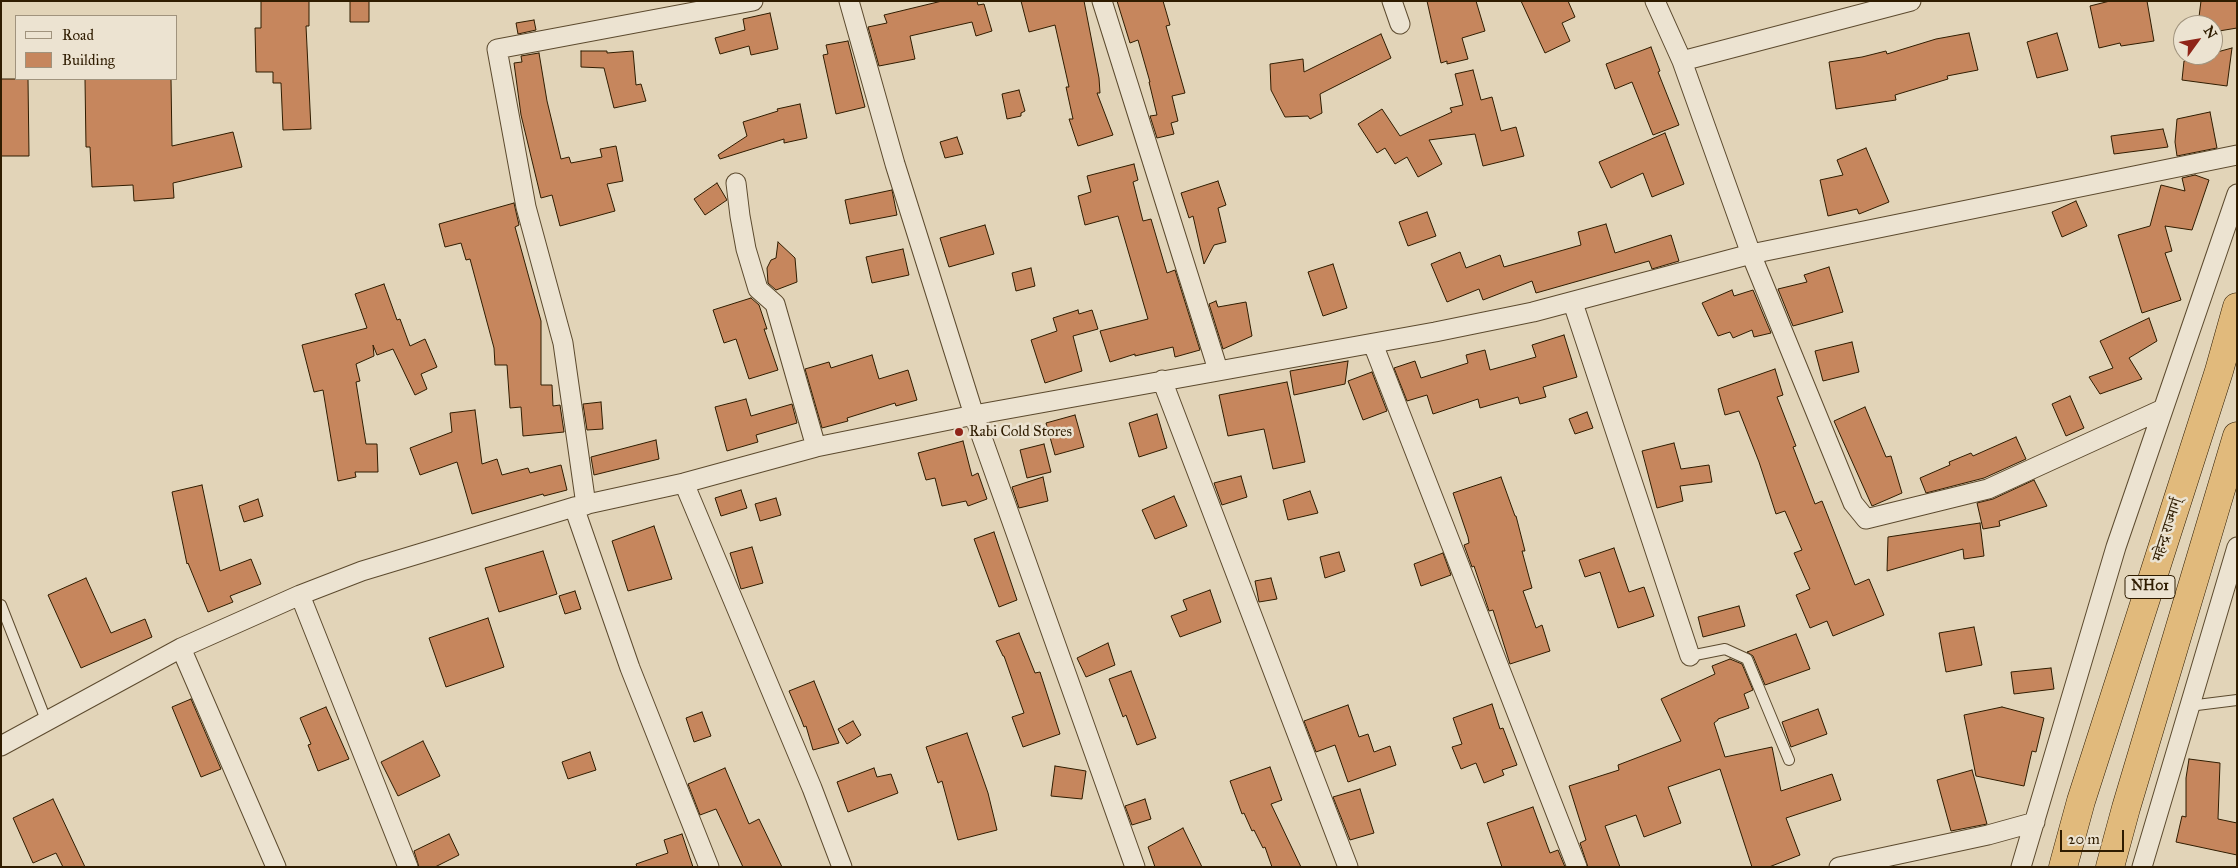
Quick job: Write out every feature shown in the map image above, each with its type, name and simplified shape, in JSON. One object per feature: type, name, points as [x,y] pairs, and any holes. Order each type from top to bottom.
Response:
[{"type":"highway","name":"महेन्द्र राज्मार्ग्","points":[[2062,867],[2081,801],[2219,371],[2237,307]]},
{"type":"highway","name":"NH01","points":[[2110,867],[2237,436]]},
{"type":"street","points":[[709,867],[630,668],[580,506],[563,343],[526,207],[496,49],[672,9],[753,1]]},
{"type":"street","points":[[849,1],[895,164],[974,415],[1135,867]]},
{"type":"street","points":[[1102,1],[1218,370]]},
{"type":"street","points":[[1392,1],[1400,24]]},
{"type":"street","points":[[1655,1],[1682,61],[1751,254],[1853,503],[1866,519],[1988,490],[2163,409]]},
{"type":"street","points":[[1682,61],[1911,1]]},
{"type":"street","points":[[1,746],[182,648],[300,595],[362,571],[580,506],[684,483],[816,447],[974,415],[1218,370],[1373,344],[1533,312],[1573,303],[1751,254],[2237,154]]},
{"type":"street","points":[[736,183],[740,216],[758,289],[775,304],[816,447]]},
{"type":"street","points":[[2021,867],[2116,547],[2237,194]]},
{"type":"street","points":[[1573,303],[1690,656]]},
{"type":"street","points":[[1373,344],[1577,867]]},
{"type":"street","points":[[1162,380],[1348,867]]},
{"type":"street","points":[[684,483],[812,788],[842,867]]},
{"type":"street","points":[[2142,867],[2237,547]]},
{"type":"street","points":[[300,595],[408,867]]},
{"type":"street","points":[[182,648],[276,867]]},
{"type":"street","points":[[1839,867],[1979,837],[2035,822]]},
{"type":"lane","points":[[1,605],[46,720]]},
{"type":"lane","points":[[1690,656],[1725,649],[1747,659],[1789,760]]},
{"type":"lane","points":[[2190,706],[2237,700]]},
{"type":"building","points":[[261,1],[309,1],[309,26],[306,26],[311,129],[283,130],[281,83],[273,83],[273,72],[256,72],[255,28],[261,28]]},
{"type":"building","points":[[350,1],[369,1],[369,22],[350,22]]},
{"type":"building","points":[[942,1],[977,1],[978,5],[984,4],[992,31],[976,36],[972,22],[910,36],[915,59],[879,66],[868,27],[887,23],[884,15]]},
{"type":"building","points":[[1021,1],[1084,1],[1099,78],[1100,93],[1097,93],[1113,135],[1078,146],[1069,119],[1073,119],[1066,87],[1069,87],[1055,25],[1029,32]]},
{"type":"building","points":[[1117,1],[1163,1],[1170,25],[1166,26],[1185,93],[1172,96],[1178,121],[1171,123],[1174,134],[1157,138],[1150,116],[1157,115],[1138,40],[1130,43]]},
{"type":"building","points":[[1427,1],[1476,1],[1485,31],[1462,38],[1468,59],[1447,64],[1447,61],[1441,63]]},
{"type":"building","points":[[1521,1],[1568,1],[1575,17],[1562,23],[1570,41],[1545,53]]},
{"type":"building","points":[[2110,1],[2147,1],[2154,41],[2121,46],[2120,43],[2099,48],[2090,6]]},
{"type":"building","points":[[2201,1],[2237,1],[2237,28],[2223,30],[2223,15],[2199,15]]},
{"type":"building","points":[[770,13],[778,49],[751,55],[749,46],[720,54],[715,38],[745,30],[743,19]]},
{"type":"building","points":[[534,20],[536,30],[518,34],[516,23]]},
{"type":"building","points":[[1969,33],[1978,70],[1947,76],[1948,79],[1895,95],[1896,100],[1836,109],[1829,62],[1886,51],[1887,54],[1936,39]]},
{"type":"building","points":[[2057,33],[2068,70],[2037,78],[2027,42]]},
{"type":"building","points":[[1381,34],[1391,58],[1320,94],[1322,113],[1310,119],[1308,116],[1285,117],[1271,90],[1270,64],[1303,59],[1304,72]]},
{"type":"building","points":[[848,41],[865,107],[836,114],[823,55],[828,54],[826,45]]},
{"type":"building","points":[[1651,47],[1660,71],[1658,72],[1679,125],[1653,135],[1632,82],[1615,89],[1606,64]]},
{"type":"building","points":[[2232,48],[2227,86],[2182,80],[2184,65],[2223,65],[2223,50]]},
{"type":"building","points":[[581,51],[607,51],[607,53],[633,51],[636,85],[641,84],[646,101],[614,108],[604,68],[581,67]]},
{"type":"building","points":[[539,53],[547,101],[561,159],[569,157],[571,163],[602,157],[600,149],[616,146],[623,181],[607,184],[615,211],[560,226],[552,195],[541,198],[521,115],[514,63],[522,62],[521,56]]},
{"type":"building","points":[[1473,70],[1481,100],[1492,97],[1501,131],[1516,127],[1524,156],[1483,166],[1475,134],[1429,140],[1442,164],[1418,177],[1407,157],[1395,164],[1385,148],[1377,153],[1358,124],[1382,109],[1400,136],[1452,112],[1450,108],[1463,105],[1455,74]]},
{"type":"building","points":[[1,79],[28,80],[29,156],[1,156]]},
{"type":"building","points":[[85,80],[171,80],[172,146],[233,132],[242,167],[173,183],[174,198],[134,201],[133,185],[92,187],[90,147],[86,147]]},
{"type":"building","points":[[1019,90],[1025,111],[1021,113],[1021,116],[1007,119],[1002,94]]},
{"type":"building","points":[[800,104],[807,138],[784,143],[784,139],[720,159],[718,155],[747,136],[743,122],[778,111],[777,109]]},
{"type":"building","points":[[2210,112],[2217,148],[2177,156],[2175,142],[2177,119]]},
{"type":"building","points":[[2163,129],[2168,147],[2114,154],[2111,136]]},
{"type":"building","points":[[1665,133],[1684,184],[1652,197],[1643,173],[1611,188],[1599,162]]},
{"type":"building","points":[[957,137],[963,154],[945,158],[940,142]]},
{"type":"building","points":[[1866,148],[1889,202],[1859,214],[1857,209],[1828,216],[1820,180],[1843,175],[1837,160]]},
{"type":"building","points":[[1134,164],[1138,180],[1133,182],[1143,221],[1151,219],[1167,273],[1175,270],[1200,350],[1175,357],[1173,347],[1135,356],[1135,354],[1110,362],[1100,331],[1148,319],[1118,216],[1085,225],[1078,196],[1091,192],[1087,176]]},
{"type":"building","points":[[2195,175],[2209,180],[2192,230],[2165,226],[2172,251],[2165,253],[2181,300],[2142,313],[2118,235],[2150,226],[2161,185],[2185,191],[2182,178]]},
{"type":"building","points":[[1218,181],[1226,205],[1218,208],[1226,242],[1214,245],[1204,264],[1193,216],[1189,218],[1181,193]]},
{"type":"building","points":[[717,183],[727,200],[705,215],[694,199]]},
{"type":"building","points":[[892,190],[897,215],[850,224],[845,200]]},
{"type":"building","points":[[2076,201],[2087,226],[2062,237],[2052,212]]},
{"type":"building","points":[[514,203],[519,225],[515,227],[541,321],[541,385],[552,385],[553,406],[560,405],[564,432],[523,436],[521,407],[510,408],[507,365],[495,365],[494,348],[470,259],[466,260],[461,243],[445,247],[439,224]]},
{"type":"building","points":[[1427,212],[1436,236],[1408,246],[1399,222]]},
{"type":"building","points":[[1606,224],[1615,253],[1671,235],[1679,261],[1652,269],[1649,261],[1536,293],[1532,281],[1483,300],[1479,289],[1447,302],[1431,264],[1460,252],[1466,268],[1500,255],[1504,267],[1581,245],[1578,232]]},
{"type":"building","points":[[985,225],[994,254],[949,267],[940,238]]},
{"type":"building","points":[[778,242],[795,258],[797,282],[776,290],[768,283],[767,268],[771,260],[776,258]]},
{"type":"building","points":[[903,249],[909,275],[872,283],[866,257]]},
{"type":"building","points":[[1333,264],[1347,308],[1323,316],[1308,272]]},
{"type":"building","points":[[1829,267],[1843,312],[1793,326],[1778,289],[1807,282],[1804,275]]},
{"type":"building","points":[[1031,268],[1035,286],[1016,291],[1012,273]]},
{"type":"building","points":[[384,284],[397,320],[400,319],[410,346],[425,339],[437,367],[421,374],[427,389],[415,395],[393,349],[377,355],[373,345],[374,356],[356,364],[360,381],[356,382],[366,444],[377,444],[378,472],[355,472],[356,477],[338,481],[323,390],[314,392],[302,345],[367,328],[355,294]]},
{"type":"building","points":[[1732,290],[1734,296],[1753,290],[1771,333],[1754,337],[1752,330],[1733,338],[1730,332],[1718,336],[1702,303]]},
{"type":"building","points":[[751,298],[759,305],[767,329],[764,329],[778,370],[749,379],[736,339],[724,343],[713,310]]},
{"type":"building","points":[[1216,301],[1218,307],[1246,302],[1252,336],[1223,349],[1209,304]]},
{"type":"building","points":[[1078,310],[1079,314],[1092,310],[1098,329],[1073,336],[1082,371],[1045,383],[1031,340],[1057,331],[1053,318]]},
{"type":"building","points":[[2149,318],[2157,341],[2129,358],[2142,379],[2100,394],[2089,377],[2113,368],[2100,341]]},
{"type":"building","points":[[1564,335],[1577,377],[1543,387],[1546,397],[1520,404],[1518,397],[1480,408],[1478,399],[1433,414],[1427,395],[1407,401],[1394,368],[1415,361],[1421,378],[1468,363],[1466,355],[1485,350],[1490,370],[1536,357],[1532,345]]},
{"type":"building","points":[[1852,342],[1859,372],[1823,381],[1815,351]]},
{"type":"building","points":[[872,355],[879,379],[908,370],[917,400],[896,406],[895,403],[847,418],[848,421],[822,428],[805,369],[829,362],[831,368]]},
{"type":"building","points":[[1348,361],[1345,384],[1294,395],[1290,371]]},
{"type":"building","points":[[1775,369],[1783,395],[1777,397],[1796,446],[1793,447],[1815,504],[1822,501],[1855,585],[1869,579],[1884,615],[1833,636],[1827,621],[1810,628],[1796,595],[1810,589],[1794,553],[1802,550],[1785,511],[1776,514],[1759,462],[1739,411],[1725,415],[1718,389]]},
{"type":"building","points":[[1372,372],[1387,411],[1363,420],[1348,381]]},
{"type":"building","points":[[1287,382],[1305,462],[1273,469],[1264,429],[1228,436],[1219,395]]},
{"type":"building","points":[[2070,396],[2084,428],[2066,436],[2052,404]]},
{"type":"building","points":[[746,399],[751,416],[792,404],[797,423],[756,435],[758,442],[727,451],[715,407]]},
{"type":"building","points":[[601,402],[603,429],[587,430],[583,404]]},
{"type":"building","points":[[1865,407],[1886,457],[1891,456],[1902,493],[1872,506],[1834,421]]},
{"type":"building","points":[[475,410],[482,464],[497,459],[502,475],[528,468],[530,473],[561,465],[567,490],[544,496],[543,494],[472,514],[457,462],[420,475],[410,448],[452,432],[450,413]]},
{"type":"building","points":[[1587,412],[1593,428],[1575,434],[1569,419]]},
{"type":"building","points":[[1157,414],[1167,448],[1139,457],[1129,423]]},
{"type":"building","points":[[1075,415],[1084,447],[1055,455],[1046,423]]},
{"type":"building","points":[[2016,437],[2026,459],[1984,478],[1926,493],[1920,478],[1950,465],[1949,462],[1971,453],[1973,456]]},
{"type":"building","points":[[656,440],[659,459],[594,475],[591,457]]},
{"type":"building","points":[[963,441],[972,476],[978,473],[987,499],[968,506],[966,501],[942,506],[935,478],[926,480],[918,453]]},
{"type":"building","points":[[1674,443],[1681,469],[1709,465],[1712,482],[1680,486],[1683,501],[1657,508],[1642,451]]},
{"type":"building","points":[[1044,444],[1051,472],[1027,478],[1020,450]]},
{"type":"building","points":[[1241,476],[1247,497],[1222,505],[1214,483]]},
{"type":"building","points":[[1043,477],[1048,501],[1019,508],[1012,487]]},
{"type":"building","points":[[1501,477],[1516,516],[1525,551],[1522,551],[1532,588],[1523,591],[1536,628],[1542,625],[1550,651],[1510,664],[1493,610],[1489,611],[1474,566],[1472,567],[1464,545],[1469,543],[1468,537],[1453,493]]},
{"type":"building","points":[[2034,480],[2047,506],[1999,521],[2000,526],[1983,529],[1977,503],[1993,499]]},
{"type":"building","points":[[202,485],[220,571],[251,559],[261,584],[230,596],[233,602],[208,612],[187,564],[172,492]]},
{"type":"building","points":[[741,490],[747,508],[721,516],[715,498]]},
{"type":"building","points":[[1310,491],[1318,513],[1288,520],[1283,500]]},
{"type":"building","points":[[1174,496],[1187,526],[1155,539],[1142,510]]},
{"type":"building","points":[[776,498],[781,515],[760,521],[755,504]]},
{"type":"building","points":[[258,499],[263,516],[244,522],[239,506]]},
{"type":"building","points":[[1980,523],[1984,556],[1964,559],[1963,549],[1887,571],[1888,537]]},
{"type":"building","points":[[654,526],[672,579],[628,591],[612,541]]},
{"type":"building","points":[[994,532],[1017,600],[999,607],[974,539]]},
{"type":"building","points":[[752,547],[763,583],[741,589],[730,553]]},
{"type":"building","points":[[1614,548],[1629,592],[1644,587],[1654,616],[1618,628],[1600,572],[1585,577],[1579,560]]},
{"type":"building","points":[[543,551],[557,594],[499,612],[485,568]]},
{"type":"building","points":[[1339,552],[1345,571],[1325,578],[1320,557]]},
{"type":"building","points":[[1443,553],[1451,575],[1421,586],[1414,564]]},
{"type":"building","points":[[86,578],[111,633],[145,619],[152,637],[81,668],[48,595]]},
{"type":"building","points":[[1271,578],[1277,599],[1259,602],[1255,581]]},
{"type":"building","points":[[1210,590],[1221,622],[1180,637],[1171,616],[1187,610],[1183,600]]},
{"type":"building","points":[[575,591],[581,609],[565,614],[559,596]]},
{"type":"building","points":[[1739,606],[1745,626],[1703,637],[1698,617]]},
{"type":"building","points":[[488,618],[504,667],[446,687],[429,638]]},
{"type":"building","points":[[1974,627],[1982,665],[1946,672],[1939,633]]},
{"type":"building","points":[[1019,633],[1035,673],[1040,672],[1060,734],[1023,747],[1012,717],[1024,713],[1004,656],[996,641]]},
{"type":"building","points":[[1796,634],[1810,669],[1765,685],[1753,656],[1747,652]]},
{"type":"building","points":[[1108,643],[1115,665],[1086,677],[1077,658]]},
{"type":"building","points":[[1730,659],[1742,664],[1753,690],[1744,694],[1749,708],[1718,719],[1714,723],[1725,757],[1772,747],[1781,791],[1832,774],[1841,800],[1786,818],[1800,855],[1769,867],[1752,867],[1720,769],[1668,787],[1681,823],[1644,837],[1636,815],[1605,826],[1620,867],[1588,867],[1580,843],[1586,840],[1569,786],[1619,770],[1618,765],[1681,741],[1661,699],[1715,674],[1712,666]]},
{"type":"building","points":[[2051,668],[2054,689],[2014,694],[2011,672]]},
{"type":"building","points":[[1131,671],[1156,738],[1137,745],[1126,715],[1123,717],[1109,679]]},
{"type":"building","points":[[814,681],[839,743],[813,750],[806,726],[804,727],[789,691]]},
{"type":"building","points":[[191,699],[221,769],[201,777],[172,707]]},
{"type":"building","points":[[1492,704],[1500,729],[1503,728],[1517,765],[1502,770],[1504,775],[1484,783],[1476,763],[1461,769],[1452,747],[1462,744],[1453,718]]},
{"type":"building","points":[[1348,705],[1359,737],[1368,734],[1374,752],[1390,746],[1396,765],[1348,782],[1335,745],[1316,752],[1304,721]]},
{"type":"building","points":[[326,707],[349,759],[318,771],[308,745],[311,744],[300,718]]},
{"type":"building","points":[[2002,707],[2044,718],[2036,752],[2032,751],[2024,786],[1976,776],[1964,715]]},
{"type":"building","points":[[1818,709],[1827,734],[1791,747],[1782,722]]},
{"type":"building","points":[[702,712],[711,736],[694,742],[686,718]]},
{"type":"building","points":[[853,721],[861,735],[847,744],[838,729]]},
{"type":"building","points":[[967,733],[988,793],[997,830],[958,840],[942,781],[938,783],[926,747]]},
{"type":"building","points":[[423,741],[440,776],[398,796],[381,762]]},
{"type":"building","points":[[590,752],[596,770],[568,779],[562,762]]},
{"type":"building","points":[[2189,759],[2220,763],[2218,819],[2237,823],[2237,855],[2176,842],[2182,816],[2186,817],[2186,778]]},
{"type":"building","points":[[1055,766],[1086,771],[1082,799],[1051,796]]},
{"type":"building","points":[[1270,767],[1282,800],[1271,804],[1301,867],[1272,867],[1265,847],[1263,848],[1254,830],[1252,831],[1244,813],[1242,814],[1230,781]]},
{"type":"building","points":[[725,768],[749,824],[759,819],[782,867],[743,867],[716,809],[700,815],[688,784]]},
{"type":"building","points":[[874,768],[877,777],[891,774],[898,793],[848,812],[837,782]]},
{"type":"building","points":[[1972,770],[1987,824],[1951,831],[1937,780]]},
{"type":"building","points":[[1360,789],[1374,833],[1350,840],[1333,797]]},
{"type":"building","points":[[53,799],[85,867],[63,867],[56,853],[33,863],[13,818]]},
{"type":"building","points":[[1145,799],[1151,819],[1132,825],[1125,806]]},
{"type":"building","points":[[1533,807],[1550,853],[1558,850],[1565,867],[1502,867],[1487,823]]},
{"type":"building","points":[[1183,828],[1202,867],[1155,867],[1148,847]]},
{"type":"building","points":[[449,834],[459,855],[435,867],[419,867],[414,851]]},
{"type":"building","points":[[682,834],[693,867],[637,867],[636,864],[668,853],[664,840]]},
{"type":"place","name":"Rabi Cold Stores","points":[[959,432]]}]
